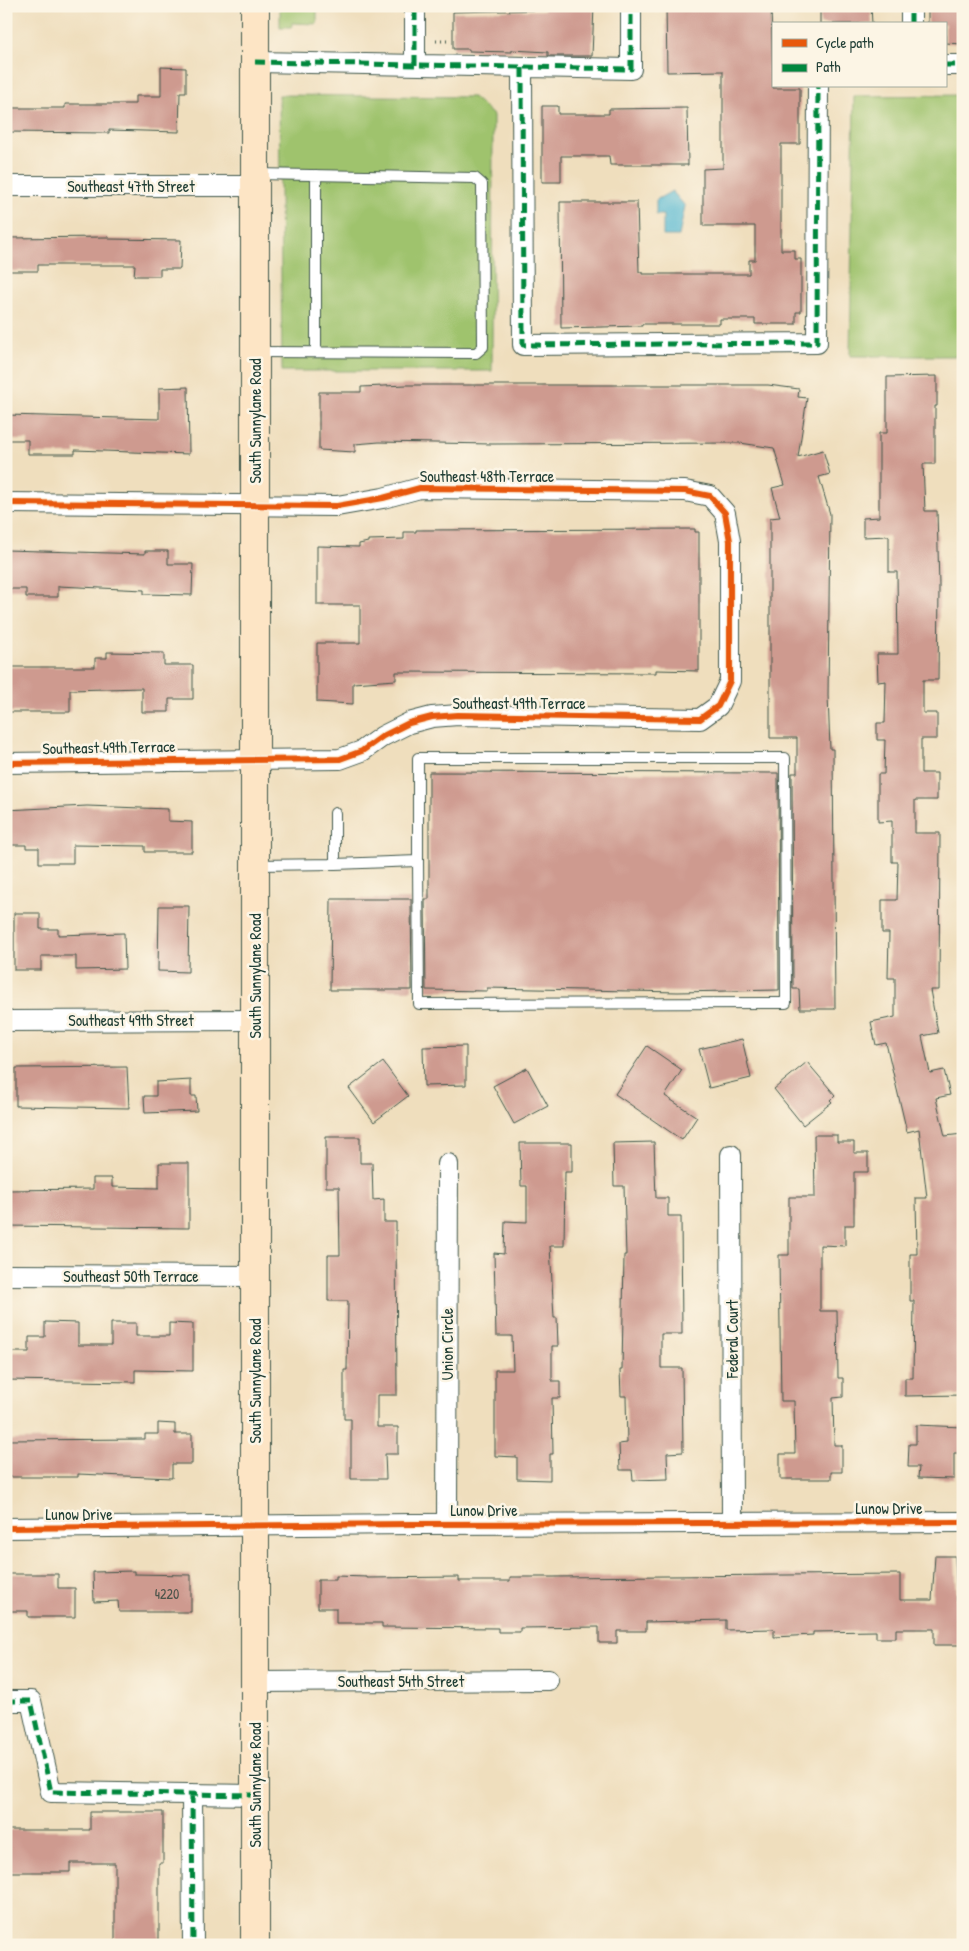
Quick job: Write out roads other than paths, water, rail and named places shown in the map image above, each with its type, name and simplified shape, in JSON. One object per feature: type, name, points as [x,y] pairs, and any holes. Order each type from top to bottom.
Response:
[{"type":"main road","name":"South Sunnylane Road","points":[[255,6],[255,1945]]},
{"type":"street","points":[[415,65],[416,6]]},
{"type":"street","points":[[255,62],[631,69],[631,6]]},
{"type":"street","points":[[911,6],[911,22]]},
{"type":"street","points":[[946,66],[963,65]]},
{"type":"street","points":[[522,68],[523,345],[817,343],[818,88]]},
{"type":"street","name":"Southeast 47th Street","points":[[6,186],[255,180]]},
{"type":"street","name":"Southeast 48th Terrace","points":[[6,503],[337,506],[383,498],[420,488],[685,491],[710,496],[725,513],[730,541],[730,599]]},
{"type":"street","name":"Southeast 49th Terrace","points":[[6,763],[340,759],[362,751],[383,736],[409,723],[432,717],[700,719],[718,706],[730,681],[730,599]]},
{"type":"street","name":"Southeast 49th Street","points":[[6,1021],[255,1020]]},
{"type":"street","name":"Federal Court","points":[[731,1155],[732,1522]]},
{"type":"street","name":"Union Circle","points":[[447,1524],[448,1164]]},
{"type":"street","name":"Southeast 50th Terrace","points":[[6,1276],[255,1276]]},
{"type":"street","name":"Lunow Drive","points":[[6,1528],[963,1522]]},
{"type":"street","name":"Southeast 54th Street","points":[[254,1682],[548,1680]]},
{"type":"street","points":[[6,1701],[32,1701],[51,1792],[255,1794]]},
{"type":"street","points":[[192,1794],[193,1945]]},
{"type":"lane","points":[[255,180],[316,175],[475,178],[482,184],[483,347],[476,353],[255,352]]},
{"type":"lane","points":[[316,175],[316,352]]},
{"type":"lane","points":[[418,758],[785,758],[786,1003],[419,1004],[418,861],[418,758]]},
{"type":"lane","points":[[335,813],[335,864]]},
{"type":"lane","points":[[255,865],[418,861]]},
{"type":"water","points":[[672,191],[685,206],[679,236],[663,236],[663,215],[656,215],[656,200]]}]
